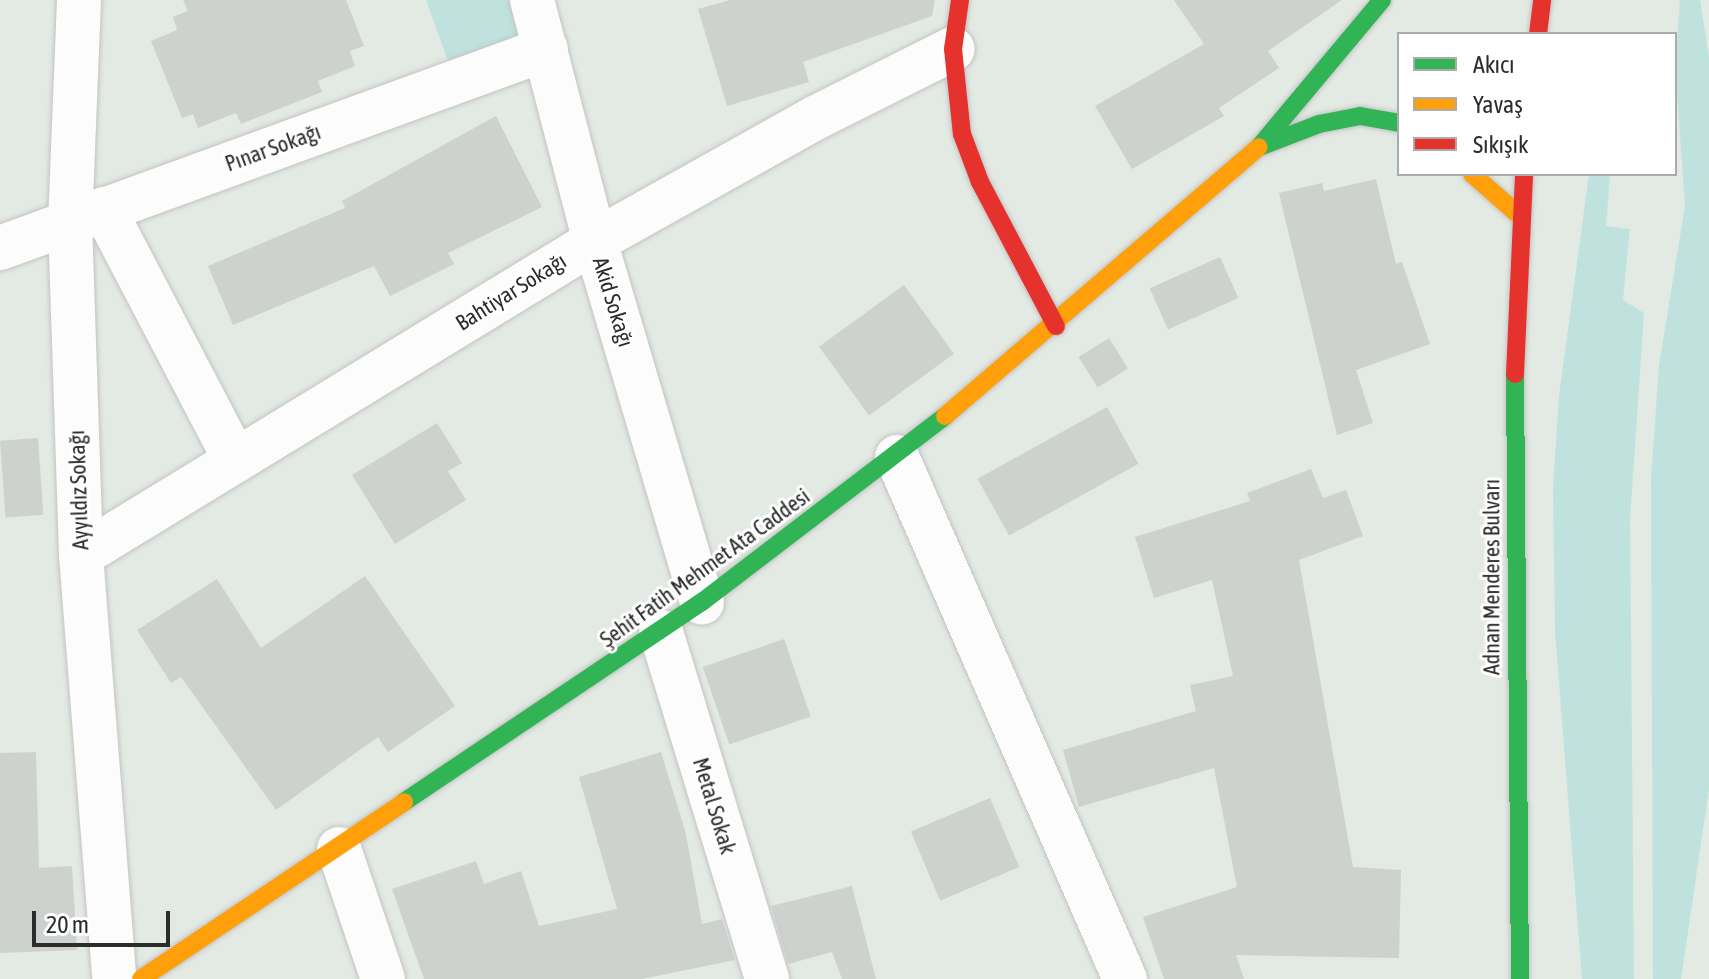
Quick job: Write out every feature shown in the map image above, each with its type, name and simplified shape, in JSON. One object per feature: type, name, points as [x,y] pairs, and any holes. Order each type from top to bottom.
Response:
[{"type":"main road","points":[[960,0],[953,49],[962,134],[980,182],[1056,326]]},
{"type":"main road","name":"Şehit Fatih Mehmet Ata Caddesi","points":[[141,979],[661,632],[897,457],[1056,326],[1259,147],[1382,0]]},
{"type":"main road","points":[[1538,32],[1542,0]]},
{"type":"main road","name":"Şehit Fatih Mehmet Ata Caddesi","points":[[1259,147],[1319,124],[1360,116],[1397,123]]},
{"type":"main road","points":[[1474,176],[1520,216]]},
{"type":"main road","name":"Adnan Menderes Bulvarı","points":[[1520,979],[1515,319],[1524,176]]},
{"type":"street","name":"Ayyıldız Sokağı","points":[[79,0],[87,215],[81,555],[114,979]]},
{"type":"street","name":"Akid Sokağı","points":[[532,0],[595,241],[702,602]]},
{"type":"street","name":"Pınar Sokağı","points":[[0,248],[546,49]]},
{"type":"street","name":"Bahtiyar Sokağı","points":[[81,555],[595,241],[815,118],[953,49]]},
{"type":"street","points":[[87,215],[236,461]]},
{"type":"street","points":[[897,457],[1125,979]]},
{"type":"street","name":"Metal Sokak","points":[[661,632],[767,979]]},
{"type":"street","points":[[339,849],[383,979]]},
{"type":"shaded area","points":[[426,0],[511,0],[520,36],[448,61]]},
{"type":"shaded area","points":[[1680,0],[1700,0],[1709,58],[1709,789],[1681,979],[1653,979],[1651,479],[1659,365],[1685,206],[1677,93]]},
{"type":"shaded area","points":[[1589,176],[1610,176],[1606,226],[1630,229],[1623,300],[1644,313],[1630,520],[1634,979],[1582,979],[1555,631],[1553,488],[1559,396]]},
{"type":"building","points":[[183,0],[346,0],[364,46],[350,51],[355,66],[318,81],[322,92],[241,124],[236,113],[198,128],[193,114],[182,118],[151,41],[177,30],[173,17],[188,11]]},
{"type":"building","points":[[730,0],[935,0],[932,16],[803,62],[809,82],[727,106],[698,9]]},
{"type":"building","points":[[1174,0],[1342,0],[1268,51],[1279,68],[1219,108],[1224,116],[1132,169],[1095,106],[1204,44]]},
{"type":"building","points":[[496,116],[542,207],[448,253],[454,264],[390,296],[374,266],[233,325],[208,266],[345,208],[342,201]]},
{"type":"building","points":[[1376,179],[1396,264],[1402,262],[1430,344],[1356,370],[1373,423],[1337,435],[1279,193],[1322,183],[1324,191]]},
{"type":"building","points":[[1220,257],[1238,298],[1168,329],[1150,288]]},
{"type":"building","points":[[904,285],[954,354],[869,415],[819,347]]},
{"type":"building","points":[[1109,338],[1128,369],[1098,388],[1078,357]]},
{"type":"building","points":[[1107,407],[1139,464],[1009,536],[978,479]]},
{"type":"building","points":[[437,423],[462,463],[448,471],[466,500],[395,544],[352,475]]},
{"type":"building","points":[[38,438],[43,515],[5,517],[0,441]]},
{"type":"building","points":[[1311,469],[1323,498],[1346,490],[1363,536],[1299,560],[1353,867],[1401,870],[1399,958],[1236,955],[1244,979],[1164,979],[1143,917],[1237,887],[1214,768],[1079,807],[1063,750],[1196,711],[1190,685],[1233,676],[1212,580],[1154,598],[1135,537],[1250,501],[1247,493]]},
{"type":"building","points":[[365,576],[455,706],[388,752],[378,737],[276,810],[181,677],[171,683],[137,630],[217,579],[261,648]]},
{"type":"building","points":[[784,639],[811,717],[729,745],[703,667]]},
{"type":"building","points":[[36,752],[39,868],[72,866],[77,950],[0,953],[0,753]]},
{"type":"building","points":[[661,752],[686,834],[702,924],[722,919],[735,960],[642,979],[424,979],[392,889],[476,861],[484,884],[521,871],[539,926],[617,909],[579,777]]},
{"type":"building","points":[[990,798],[1019,867],[940,901],[911,832]]},
{"type":"building","points":[[852,886],[876,979],[842,979],[832,952],[788,964],[771,906]]},
{"type":"traffic: fast","points":[[1382,0],[1259,147],[1319,124],[1360,116],[1397,123]]},
{"type":"traffic: fast","points":[[1515,374],[1520,979]]},
{"type":"traffic: fast","points":[[404,802],[702,602],[945,416]]},
{"type":"traffic: slow","points":[[945,416],[1259,147]]},
{"type":"traffic: slow","points":[[1474,176],[1520,216]]},
{"type":"traffic: slow","points":[[141,979],[404,802]]},
{"type":"traffic: jam","points":[[960,0],[953,49],[962,134],[980,182],[1056,326]]},
{"type":"traffic: jam","points":[[1538,32],[1542,0]]},
{"type":"traffic: jam","points":[[1515,374],[1524,176]]}]
